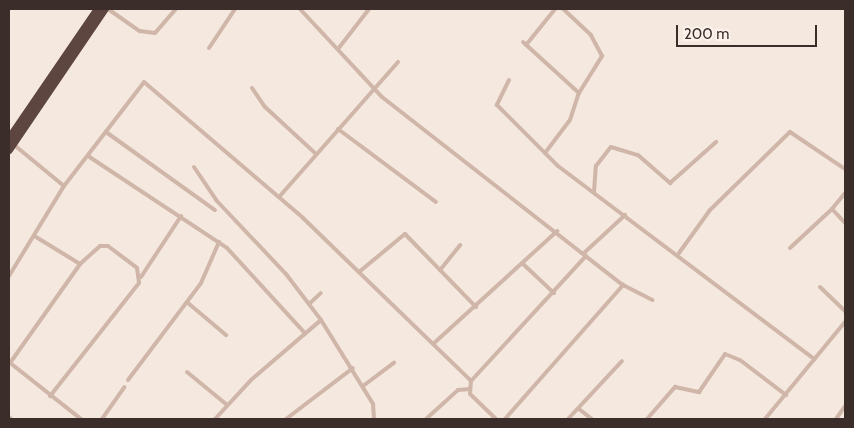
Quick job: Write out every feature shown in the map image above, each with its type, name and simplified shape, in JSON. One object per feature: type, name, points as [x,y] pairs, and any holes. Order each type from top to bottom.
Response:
[{"type":"highway","points":[[10,145],[98,9]]},
{"type":"highway","points":[[10,145],[106,9]]},
{"type":"street","points":[[106,9],[140,31],[155,33],[176,9]]},
{"type":"street","points":[[209,48],[235,9]]},
{"type":"street","points":[[300,9],[374,90],[557,231],[623,285],[652,300]]},
{"type":"street","points":[[338,49],[369,9]]},
{"type":"street","points":[[555,9],[524,44],[578,93]]},
{"type":"street","points":[[545,153],[570,120],[578,93],[602,51],[563,9]]},
{"type":"street","points":[[279,197],[398,62]]},
{"type":"street","points":[[509,80],[495,101],[545,153],[594,192],[678,253],[734,302],[814,359]]},
{"type":"street","points":[[9,276],[36,237],[64,186],[139,87],[151,84],[279,197],[471,381]]},
{"type":"street","points":[[252,88],[264,106],[316,154]]},
{"type":"street","points":[[338,129],[436,202]]},
{"type":"street","points":[[106,132],[215,210]]},
{"type":"street","points":[[678,253],[710,210],[790,132],[845,169]]},
{"type":"street","points":[[594,192],[596,166],[611,147],[638,155],[670,183],[716,142]]},
{"type":"street","points":[[10,145],[64,186]]},
{"type":"street","points":[[88,156],[227,248],[305,333]]},
{"type":"street","points":[[194,167],[216,200],[309,304],[321,320],[353,368],[373,404],[374,419]]},
{"type":"street","points":[[790,248],[832,209],[845,193]]},
{"type":"street","points":[[832,209],[845,223]]},
{"type":"street","points":[[496,419],[474,400],[470,389],[471,381],[554,293],[585,255],[625,215]]},
{"type":"street","points":[[50,396],[141,277],[181,216]]},
{"type":"street","points":[[433,344],[476,307],[557,231]]},
{"type":"street","points":[[359,272],[402,233],[476,307]]},
{"type":"street","points":[[36,237],[80,264]]},
{"type":"street","points":[[128,380],[188,303],[216,256],[219,242]]},
{"type":"street","points":[[81,419],[10,362],[80,264],[104,244],[137,268],[141,277]]},
{"type":"street","points":[[440,270],[460,245]]},
{"type":"street","points":[[216,256],[227,248]]},
{"type":"street","points":[[522,263],[554,293]]},
{"type":"street","points":[[505,419],[623,285]]},
{"type":"street","points":[[820,287],[845,310]]},
{"type":"street","points":[[309,304],[321,293]]},
{"type":"street","points":[[188,303],[226,335]]},
{"type":"street","points":[[215,419],[227,405],[321,320]]},
{"type":"street","points":[[765,419],[845,322]]},
{"type":"street","points":[[647,419],[675,387],[699,392],[725,354],[740,360],[786,395]]},
{"type":"street","points":[[568,419],[622,361]]},
{"type":"street","points":[[363,386],[394,362]]},
{"type":"street","points":[[286,419],[353,368]]},
{"type":"street","points":[[187,372],[227,405]]},
{"type":"street","points":[[102,419],[124,387]]},
{"type":"street","points":[[426,419],[458,390],[470,389]]},
{"type":"street","points":[[836,419],[845,406]]},
{"type":"street","points":[[578,409],[592,419]]}]
